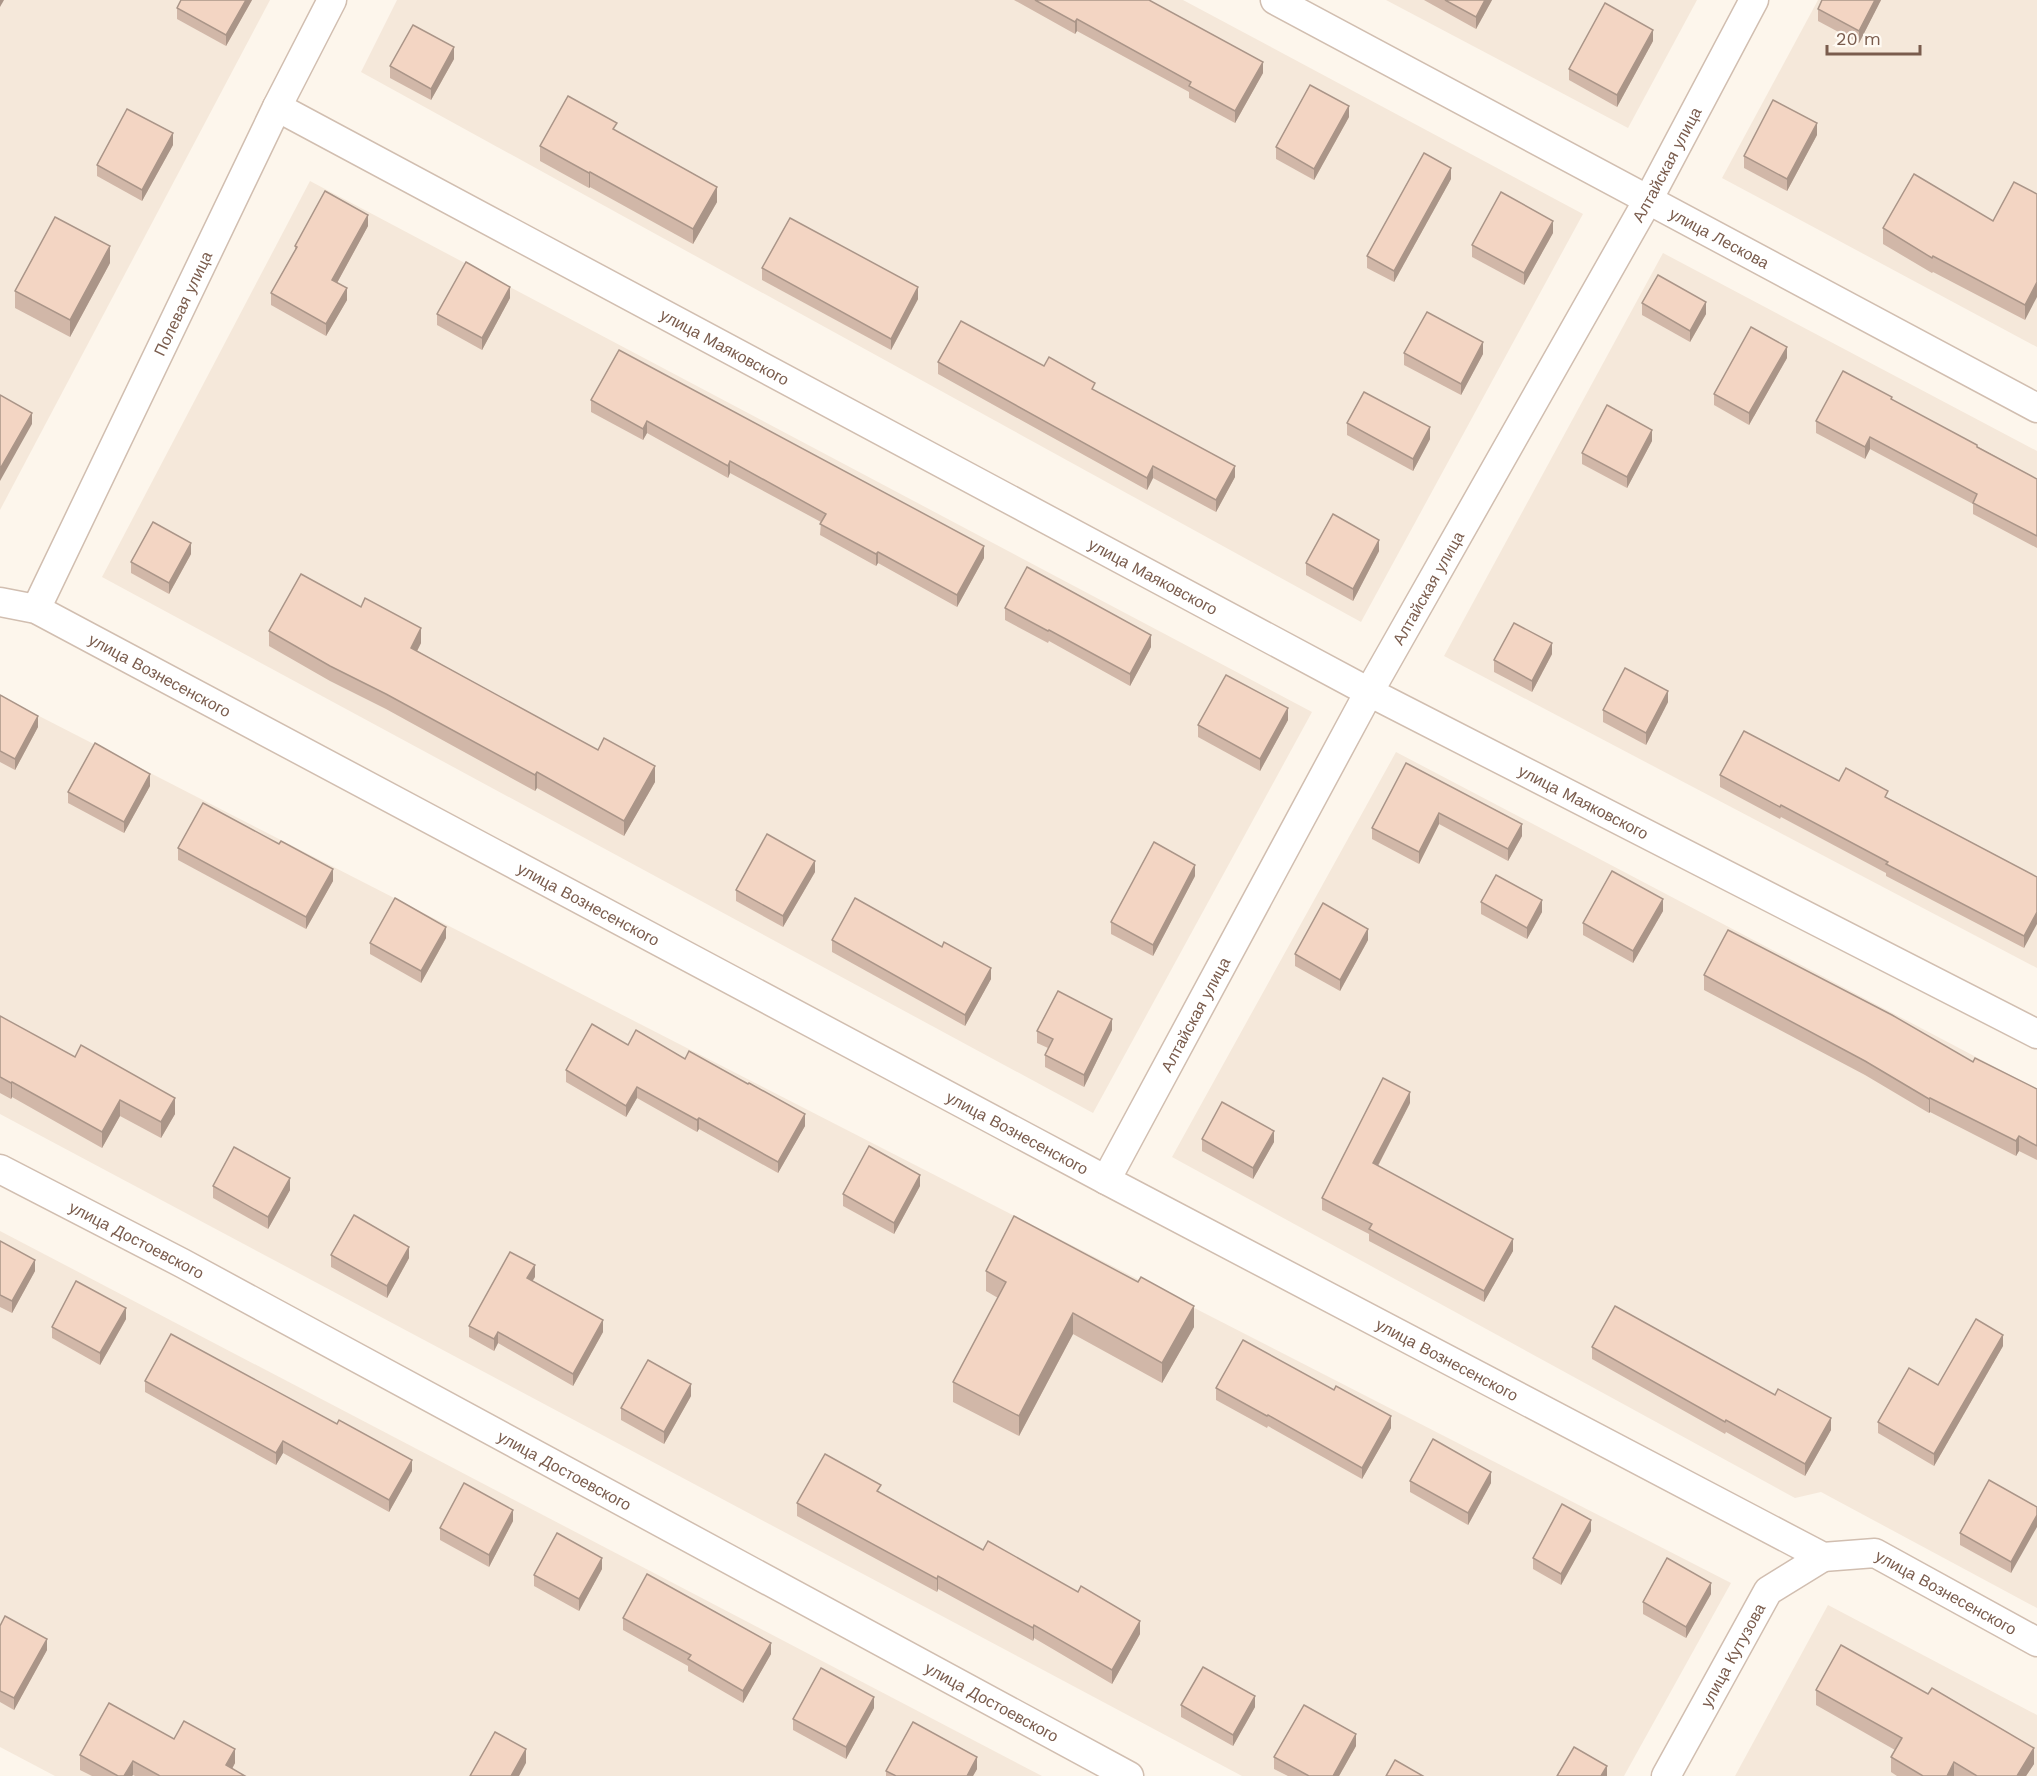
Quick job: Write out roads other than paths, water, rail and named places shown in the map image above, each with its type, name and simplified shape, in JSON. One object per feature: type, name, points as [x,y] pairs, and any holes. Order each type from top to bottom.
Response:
[{"type":"street","name":"Полевая улица","points":[[36,609],[277,107],[332,0]]},
{"type":"street","name":"улица Лескова","points":[[1275,0],[2037,408]]},
{"type":"street","name":"Алтайская улица","points":[[1106,1180],[1369,692],[1648,200],[1754,0]]},
{"type":"street","name":"улица Маяковского","points":[[277,107],[1369,692],[2037,1034]]},
{"type":"street","name":"улица Вознесенского","points":[[0,602],[36,609],[1106,1180],[1823,1557],[1875,1553],[2037,1642]]},
{"type":"street","name":"улица Достоевского","points":[[0,1169],[182,1263],[1129,1776]]},
{"type":"street","name":"улица Кутузова","points":[[1666,1776],[1768,1591],[1823,1557]]}]
